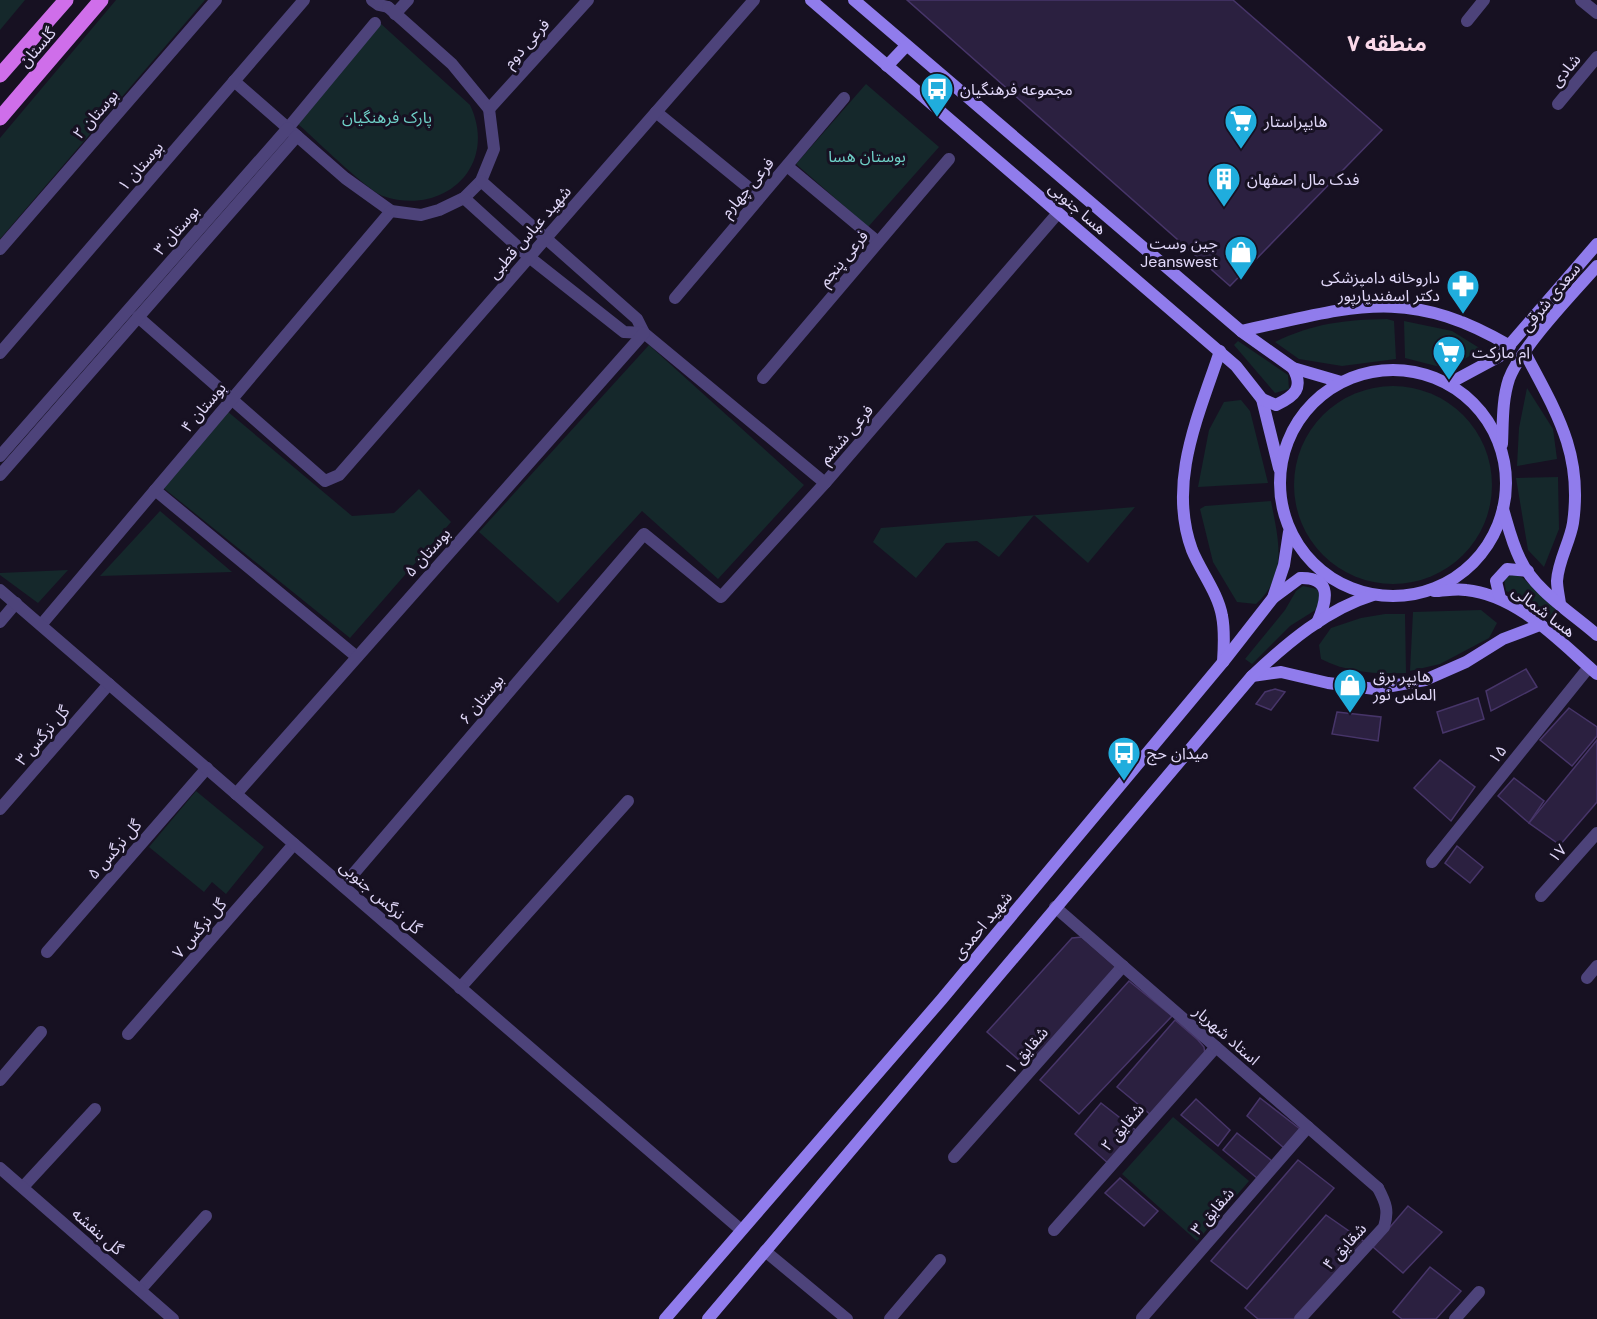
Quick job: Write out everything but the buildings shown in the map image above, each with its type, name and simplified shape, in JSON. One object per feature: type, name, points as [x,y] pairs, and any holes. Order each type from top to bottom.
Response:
[{"type":"main road","name":"گلستان","points":[[0,75],[66,0]]},
{"type":"main road","name":"گلستان","points":[[0,118],[101,0]]},
{"type":"main road","name":"هسا جنوبی","points":[[811,0],[1220,351],[1262,399],[1279,471]]},
{"type":"main road","name":"هسا جنوبی","points":[[854,0],[1241,331],[1293,368],[1341,382]]},
{"type":"main road","points":[[887,66],[906,46]]},
{"type":"main road","name":"سعدی شرقی","points":[[1448,384],[1480,369],[1500,356],[1597,244]]},
{"type":"main road","name":"سعدی شرقی","points":[[1502,451],[1505,397],[1509,378],[1525,353],[1597,266]]},
{"type":"main road","points":[[1241,331],[1327,310],[1396,305],[1453,320],[1490,334],[1510,346]]},
{"type":"main road","points":[[1545,306],[1555,315]]},
{"type":"main road","points":[[1220,351],[1195,420],[1186,454],[1183,502],[1192,549],[1222,615],[1223,662]]},
{"type":"main road","points":[[1525,353],[1563,426],[1574,464],[1576,499],[1572,530],[1557,581],[1560,604]]},
{"type":"main road","points":[[1262,399],[1276,405],[1291,398],[1298,389],[1299,378],[1293,368]]},
{"type":"main road","points":[[1400,369],[1425,374],[1448,384],[1467,396],[1482,412],[1494,430],[1502,451],[1506,493],[1493,537],[1476,561],[1453,579],[1427,591],[1408,596],[1373,595],[1347,587],[1323,574],[1304,555],[1289,532],[1279,496],[1279,471],[1286,444],[1299,419],[1318,398],[1341,382],[1380,370],[1400,369]]},
{"type":"main road","name":"هسا شمالی","points":[[1503,509],[1514,545],[1528,571],[1537,583],[1597,635]]},
{"type":"main road","name":"شهید احمدی","points":[[665,1319],[740,1229],[942,999],[1223,662],[1273,598],[1284,565],[1289,532]]},
{"type":"main road","points":[[1500,598],[1496,581],[1507,569],[1528,571]]},
{"type":"main road","points":[[1273,598],[1300,578],[1316,580],[1324,587],[1326,594],[1325,605],[1317,624]]},
{"type":"main road","name":"هسا شمالی","points":[[1427,591],[1466,590],[1500,598],[1540,625],[1593,671]]},
{"type":"main road","points":[[708,1319],[1252,676],[1287,644],[1347,603],[1373,595]]},
{"type":"main road","points":[[1252,676],[1281,672],[1328,683],[1375,689],[1417,682],[1466,662],[1503,639],[1540,625]]},
{"type":"street","name":"بوستان ۲","points":[[0,249],[216,0]]},
{"type":"street","name":"بوستان ۱","points":[[0,353],[304,0]]},
{"type":"street","points":[[372,0],[379,5],[390,7],[408,0]]},
{"type":"street","name":"فرعی دوم","points":[[489,109],[588,0]]},
{"type":"street","name":"شهید عباس قطبی","points":[[231,399],[325,481],[339,475],[754,0]]},
{"type":"street","points":[[1467,21],[1484,0]]},
{"type":"street","points":[[1581,0],[1597,13]]},
{"type":"street","points":[[234,81],[353,185],[392,211],[421,214],[439,210],[464,198],[481,181],[494,149],[489,109],[452,64],[390,7]]},
{"type":"street","name":"بوستان ۳","points":[[0,475],[138,317],[292,132],[375,23]]},
{"type":"street","name":"شادی","points":[[1558,104],[1597,57]]},
{"type":"street","name":"فرعی چهارم","points":[[675,298],[844,98]]},
{"type":"street","points":[[656,112],[760,197]]},
{"type":"street","name":"بوستان ۳","points":[[0,456],[292,132]]},
{"type":"street","name":"فرعی پنجم","points":[[763,378],[949,159]]},
{"type":"street","points":[[787,166],[878,242]]},
{"type":"street","points":[[481,181],[638,319],[644,333],[825,483]]},
{"type":"street","points":[[464,198],[529,257],[624,333],[644,333]]},
{"type":"street","name":"بوستان ۴","points":[[41,625],[392,211]]},
{"type":"street","name":"فرعی ششم","points":[[644,534],[721,597],[825,483],[1058,213]]},
{"type":"street","points":[[138,317],[231,399]]},
{"type":"street","name":"بوستان ۵","points":[[236,794],[644,333]]},
{"type":"street","points":[[155,490],[357,657]]},
{"type":"street","name":"بوستان ۶","points":[[343,886],[644,534]]},
{"type":"street","name":"گل نرگس جنوبی","points":[[0,590],[740,1229]]},
{"type":"street","points":[[0,622],[16,603]]},
{"type":"street","name":"۱۵","points":[[1432,862],[1593,671]]},
{"type":"street","name":"گل نرگس ۳","points":[[0,809],[109,684]]},
{"type":"street","name":"گل نرگس ۵","points":[[47,952],[207,768]]},
{"type":"street","points":[[460,987],[628,801]]},
{"type":"street","name":"۱۷","points":[[1541,896],[1597,833]]},
{"type":"street","name":"گل نرگس ۷","points":[[128,1034],[294,844]]},
{"type":"street","name":"استاد شهریار","points":[[1055,907],[1378,1188]]},
{"type":"street","name":"شقایق ۱","points":[[954,1157],[1123,966]]},
{"type":"street","points":[[1587,978],[1597,966]]},
{"type":"street","points":[[0,1080],[41,1032]]},
{"type":"street","name":"شقایق ۲","points":[[1054,1230],[1216,1047]]},
{"type":"street","points":[[22,1188],[95,1109]]},
{"type":"street","name":"شقایق ۳","points":[[1142,1317],[1308,1127]]},
{"type":"street","name":"گل بنفشه","points":[[0,1168],[173,1319]]},
{"type":"street","name":"شقایق ۴","points":[[1300,1319],[1384,1227],[1388,1214],[1386,1202],[1378,1188]]},
{"type":"street","points":[[140,1290],[206,1216]]},
{"type":"street","points":[[765,1251],[847,1319]]},
{"type":"street","points":[[890,1319],[940,1260]]},
{"type":"street","points":[[1455,1319],[1479,1292]]},
{"type":"green space","points":[[0,0],[25,0],[0,30]]},
{"type":"green space","points":[[116,0],[205,0],[0,239],[0,138]]},
{"type":"green space","name":"پارک فرهنگیان","points":[[380,23],[470,105],[477,127],[477,148],[471,166],[460,181],[445,193],[426,199],[405,201],[383,196],[353,174],[298,124]]},
{"type":"green space","name":"بوستان هسا","points":[[866,84],[939,147],[868,227],[796,164]]},
{"type":"green space","points":[[1387,319],[1394,321],[1396,359],[1342,366],[1299,359],[1275,342],[1330,324]]},
{"type":"green space","points":[[1404,321],[1452,331],[1481,349],[1448,369],[1405,358]]},
{"type":"green space","points":[[1238,341],[1288,375],[1289,389],[1275,393],[1234,345]]},
{"type":"green space","points":[[649,345],[804,485],[718,579],[642,511],[558,603],[479,532]]},
{"type":"green space","points":[[1383,386],[1403,386],[1422,390],[1440,398],[1456,408],[1470,422],[1488,456],[1492,485],[1488,514],[1480,532],[1470,548],[1456,562],[1422,580],[1403,584],[1383,584],[1364,580],[1346,572],[1330,562],[1316,548],[1298,514],[1294,495],[1294,475],[1298,456],[1306,438],[1316,422],[1330,408],[1364,390]]},
{"type":"green space","points":[[1527,388],[1553,429],[1557,459],[1517,466],[1519,428]]},
{"type":"green space","points":[[1241,400],[1250,411],[1268,483],[1198,487],[1209,430],[1224,402]]},
{"type":"green space","points":[[227,411],[352,516],[394,513],[419,489],[451,522],[350,638],[161,486]]},
{"type":"green space","points":[[1558,477],[1559,529],[1544,567],[1528,550],[1516,478]]},
{"type":"green space","points":[[1271,501],[1278,542],[1277,568],[1273,581],[1256,604],[1237,602],[1213,562],[1200,509],[1205,506]]},
{"type":"green space","points":[[1135,507],[1088,563],[1034,515]]},
{"type":"green space","points":[[160,511],[232,572],[100,576]]},
{"type":"green space","points":[[1034,515],[999,557],[977,541],[946,543],[916,578],[873,542],[881,528]]},
{"type":"green space","points":[[68,570],[38,603],[0,575],[0,573]]},
{"type":"green space","points":[[1514,574],[1523,578],[1557,611],[1549,619],[1522,598],[1506,591],[1504,579]]},
{"type":"green space","points":[[1303,586],[1317,589],[1321,600],[1317,609],[1290,626],[1252,664],[1245,659],[1285,610],[1296,591]]},
{"type":"green space","points":[[1481,610],[1497,623],[1489,638],[1440,664],[1410,671],[1413,612]]},
{"type":"green space","points":[[1385,614],[1405,614],[1406,673],[1362,672],[1321,659],[1319,645],[1331,628],[1361,618]]},
{"type":"green space","points":[[196,791],[264,847],[226,894],[212,882],[204,892],[149,847]]},
{"type":"green space","points":[[1173,1117],[1249,1181],[1197,1241],[1122,1174]]},
{"type":"place","name":"مجموعه فرهنگیان","points":[[937,118]]},
{"type":"place","name":"هایپراستار","points":[[1241,150]]},
{"type":"place","name":"فدک مال اصفهان","points":[[1224,208]]},
{"type":"place","name":"جین وست Jeanswest","points":[[1241,281]]},
{"type":"place","name":"داروخانه دامپزشکی دکتر اسفندیارپور","points":[[1463,315]]},
{"type":"place","name":"ام مارکت","points":[[1449,381]]},
{"type":"place","name":"هایپر برق الماس نور","points":[[1350,714]]},
{"type":"place","name":"میدان حج","points":[[1124,782]]},
{"type":"district","name":"منطقه ۷","points":[[1387,43]]}]
